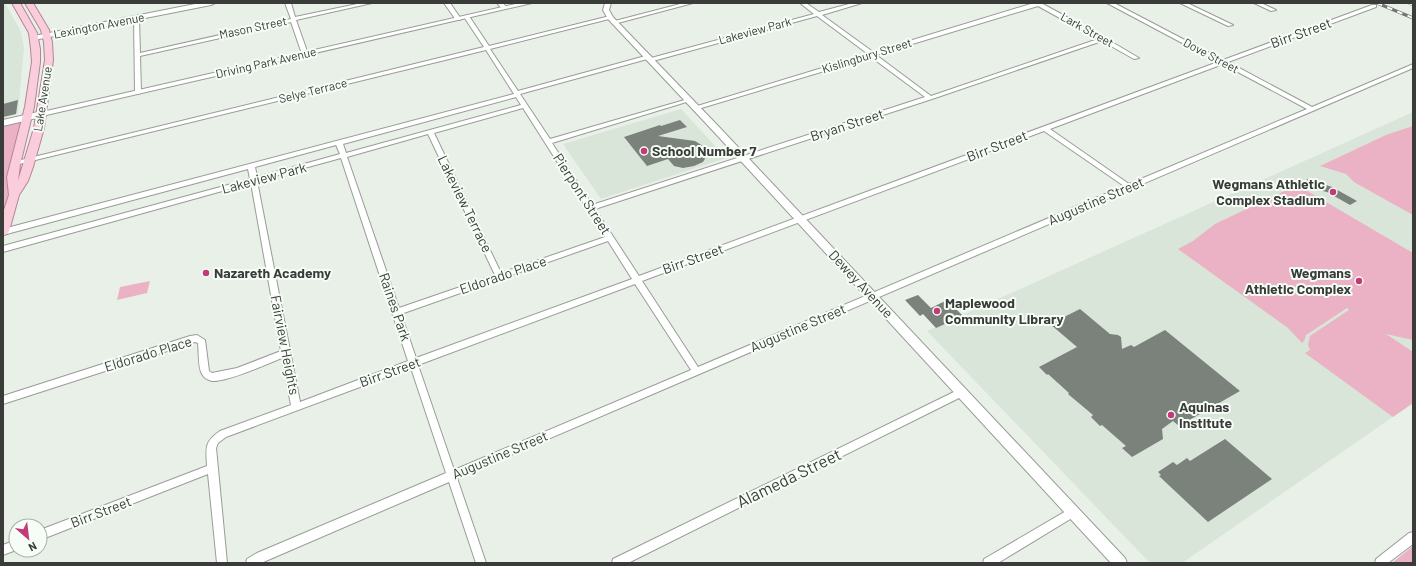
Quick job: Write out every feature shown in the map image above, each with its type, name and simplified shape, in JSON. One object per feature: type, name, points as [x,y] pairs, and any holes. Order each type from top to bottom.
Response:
[{"type":"main road","name":"Lake Avenue","points":[[14,195],[12,183],[15,163],[28,118],[36,61],[34,38],[29,24],[16,3]]},
{"type":"main road","name":"Lake Avenue","points":[[3,232],[14,195],[23,181],[30,160],[42,114],[49,58],[47,36],[41,22],[29,3]]},
{"type":"main road","name":"Lexington Avenue","points":[[34,38],[211,3]]},
{"type":"main road","name":"Driving Park Avenue","points":[[3,123],[42,114]]},
{"type":"street","points":[[288,3],[305,54]]},
{"type":"street","name":"Mason Street","points":[[137,55],[369,3]]},
{"type":"street","points":[[448,3],[458,19]]},
{"type":"street","name":"Driving Park Avenue","points":[[42,114],[467,17],[502,6],[529,3]]},
{"type":"street","points":[[608,3],[606,10],[612,20]]},
{"type":"street","name":"Selye Terrace","points":[[15,163],[487,48],[690,3]]},
{"type":"street","points":[[803,3],[930,98]]},
{"type":"street","name":"Lakeview Park","points":[[3,232],[859,3]]},
{"type":"street","name":"Lark Street","points":[[1038,3],[1136,58]]},
{"type":"street","name":"Kislingbury Street","points":[[548,142],[693,104],[872,54],[1038,3]]},
{"type":"street","name":"Dove Street","points":[[1110,3],[1312,109]]},
{"type":"street","points":[[1183,3],[1230,25]]},
{"type":"street","points":[[1258,3],[1273,10]]},
{"type":"street","name":"Birr Street","points":[[48,533],[212,468],[212,443],[217,438],[296,407],[1374,6]]},
{"type":"street","name":"Pierpont Street","points":[[467,17],[696,371]]},
{"type":"street","points":[[136,18],[138,92]]},
{"type":"street","name":"Dewey Avenue","points":[[612,20],[693,104],[1120,563]]},
{"type":"street","name":"Bryan Street","points":[[591,208],[930,98],[1103,39]]},
{"type":"street","name":"Augustine Street","points":[[251,563],[261,557],[1413,66]]},
{"type":"street","name":"Lakeview Park","points":[[3,249],[524,106]]},
{"type":"street","points":[[1044,128],[1129,187]]},
{"type":"street","name":"Lakeview Terrace","points":[[430,132],[499,276]]},
{"type":"street","name":"Raines Park","points":[[339,143],[481,563]]},
{"type":"street","name":"Fairview Heights","points":[[251,166],[296,407]]},
{"type":"street","name":"Eldorado Place","points":[[396,312],[610,238]]},
{"type":"street","name":"Eldorado Place","points":[[3,400],[190,339],[197,338],[202,342],[205,372],[208,376],[214,377],[232,373],[286,353]]},
{"type":"street","name":"Alameda Street","points":[[617,563],[962,392]]},
{"type":"street","points":[[212,468],[222,563]]},
{"type":"street","points":[[988,563],[1073,512]]},
{"type":"street","points":[[1380,563],[1413,537]]},
{"type":"shaded area","points":[[3,3],[5,3],[21,32],[24,48],[18,113],[3,119]]},
{"type":"shaded area","name":"School Number 7","points":[[681,109],[726,158],[601,199],[563,144]]},
{"type":"shaded area","name":"Aquinas Institute","points":[[1413,112],[1413,403],[1182,563],[1150,563],[927,331]]},
{"type":"shaded area","points":[[28,118],[3,232],[3,123]]},
{"type":"shaded area","points":[[1413,126],[1413,215],[1354,182],[1346,174],[1320,166],[1386,135]]},
{"type":"shaded area","points":[[1297,185],[1413,253],[1413,340],[1386,334],[1413,352],[1413,403],[1393,417],[1305,353],[1310,350],[1308,345],[1310,336],[1349,310],[1347,308],[1306,335],[1302,343],[1288,328],[1178,249],[1193,241],[1215,224]]},
{"type":"shaded area","points":[[150,281],[147,293],[117,300],[120,287]]},
{"type":"shaded area","points":[[1413,546],[1413,563],[1392,563]]},
{"type":"building","points":[[18,100],[16,114],[3,117],[3,104]]},
{"type":"building","points":[[680,120],[687,127],[658,136],[695,141],[703,146],[707,152],[707,155],[703,162],[694,166],[683,168],[674,166],[668,159],[647,166],[624,137],[660,125],[661,126]]},
{"type":"building","name":"Wegmans Athletic Complex Stadium","points":[[1307,179],[1332,187],[1357,201],[1350,205],[1327,192],[1305,187]]},
{"type":"building","name":"Maplewood Community Library","points":[[918,295],[931,308],[947,300],[963,316],[936,328],[923,314],[920,316],[905,300]]},
{"type":"building","name":"Aquinas Institute","points":[[1080,309],[1110,334],[1121,337],[1122,349],[1131,345],[1134,347],[1165,330],[1240,391],[1179,426],[1173,421],[1162,429],[1163,439],[1132,457],[1122,448],[1126,446],[1102,425],[1100,426],[1091,417],[1093,415],[1039,367],[1077,347],[1050,324]]},
{"type":"building","points":[[1225,439],[1272,479],[1208,522],[1159,476],[1161,475],[1158,472],[1173,462],[1177,465],[1187,458],[1190,461]]},
{"type":"railway","points":[[1377,3],[1413,18]]},
{"type":"railway","points":[[1409,3],[1413,5]]},
{"type":"place","name":"School Number 7","points":[[644,151]]},
{"type":"place","name":"Wegmans Athletic Complex Stadium","points":[[1333,192]]},
{"type":"place","name":"Nazareth Academy","points":[[206,273]]},
{"type":"place","name":"Wegmans Athletic Complex","points":[[1359,281]]},
{"type":"place","name":"Maplewood Community Library","points":[[937,311]]},
{"type":"place","name":"Aquinas Institute","points":[[1171,415]]}]
